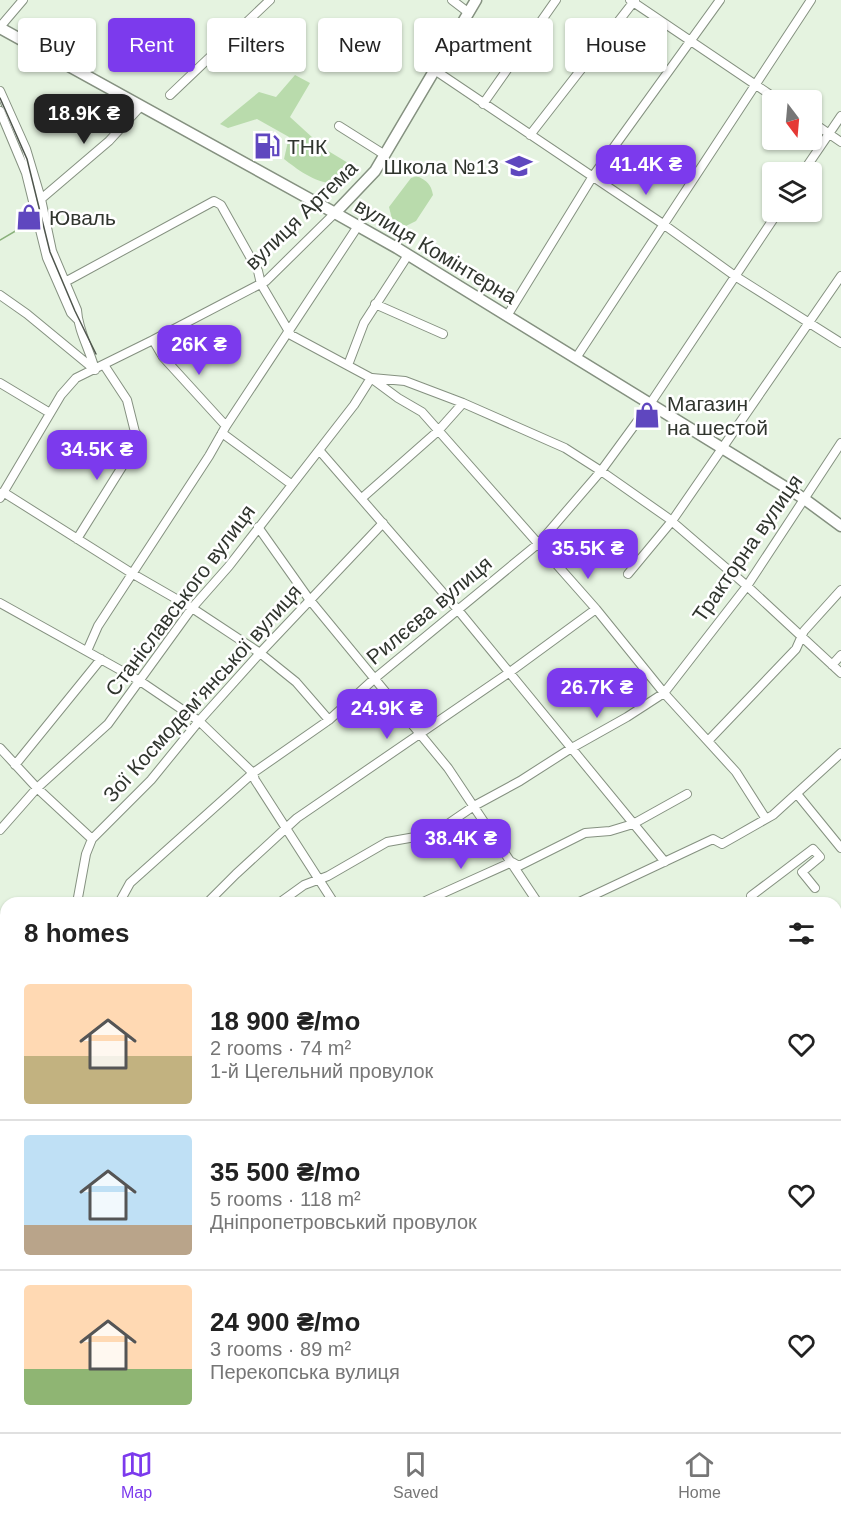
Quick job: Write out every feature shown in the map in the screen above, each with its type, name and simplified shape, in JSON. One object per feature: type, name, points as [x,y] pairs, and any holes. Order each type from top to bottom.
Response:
[{"type":"main road","name":"вулиця Артема","points":[[466,18],[476,0]]},
{"type":"main road","name":"вулиця Комінтерна","points":[[0,28],[408,255],[803,498],[841,526]]},
{"type":"main road","name":"вулиця Артема","points":[[335,213],[364,184],[385,155],[435,72]]},
{"type":"street","points":[[0,28],[22,0]]},
{"type":"street","points":[[170,95],[270,0]]},
{"type":"street","points":[[452,0],[469,13]]},
{"type":"street","points":[[483,104],[556,0]]},
{"type":"street","points":[[507,316],[593,177],[720,0]]},
{"type":"street","points":[[576,358],[811,0]]},
{"type":"street","points":[[530,135],[633,1],[762,90]]},
{"type":"street","points":[[437,72],[663,224],[735,276],[841,343]]},
{"type":"street","points":[[0,91],[26,149],[41,199],[52,251],[77,310],[78,320],[95,370]]},
{"type":"street","points":[[41,199],[109,141],[141,106]]},
{"type":"street","points":[[0,111],[26,172],[47,258],[71,313],[78,320]]},
{"type":"street","points":[[810,162],[841,116]]},
{"type":"street","points":[[339,126],[385,155]]},
{"type":"street","points":[[822,128],[841,142]]},
{"type":"street","points":[[65,282],[214,201],[221,205],[258,271],[261,284],[291,335],[371,378],[422,412],[596,609],[664,693],[709,740],[736,772],[766,819]]},
{"type":"street","name":"вулиця Артема","points":[[2,495],[61,395],[76,378],[266,281],[335,213]]},
{"type":"street","points":[[650,404],[771,222]]},
{"type":"street","points":[[87,651],[98,626],[358,226]]},
{"type":"street","points":[[348,365],[364,323],[408,255]]},
{"type":"street","points":[[628,574],[672,521],[841,276]]},
{"type":"street","points":[[0,295],[27,314],[95,370]]},
{"type":"street","points":[[375,304],[443,334]]},
{"type":"street","points":[[153,340],[163,357],[224,430],[291,484]]},
{"type":"street","points":[[76,539],[140,438],[135,432],[127,400],[104,365]]},
{"type":"street","points":[[371,378],[405,381],[463,404],[565,448],[602,471],[672,521],[747,586],[841,673]]},
{"type":"street","name":"Станіславського вулиця","points":[[0,830],[37,788],[108,724],[192,608],[229,566],[354,405],[371,378]]},
{"type":"street","points":[[0,383],[50,413]]},
{"type":"street","points":[[362,498],[438,431],[463,404]]},
{"type":"street","name":"Рилєєва вулиця","points":[[122,897],[130,883],[253,773],[328,720],[538,543],[602,471],[650,404]]},
{"type":"street","name":"Тракторна вулиця","points":[[287,897],[304,885],[319,880],[387,842],[432,834],[474,806],[520,781],[664,693],[747,586],[841,443]]},
{"type":"street","points":[[319,450],[458,610],[665,862]]},
{"type":"street","points":[[2,495],[192,608],[260,653],[296,682],[328,720]]},
{"type":"street","name":"Зої Космодем’янської вулиця","points":[[78,897],[86,854],[92,838],[151,780],[199,721],[260,653],[383,523]]},
{"type":"street","points":[[258,527],[309,599],[448,768],[534,897]]},
{"type":"street","points":[[709,740],[796,649],[804,631],[841,590]]},
{"type":"street","points":[[0,603],[140,681],[199,721],[253,773],[255,780],[330,897]]},
{"type":"street","points":[[213,897],[297,818],[510,672],[596,609]]},
{"type":"street","points":[[832,666],[841,655]]},
{"type":"street","points":[[15,765],[101,659]]},
{"type":"street","points":[[0,748],[37,788],[92,838]]},
{"type":"street","points":[[590,897],[713,839],[722,844],[773,815],[841,753]]},
{"type":"street","points":[[512,862],[519,866],[585,833],[610,831],[633,824],[687,794]]},
{"type":"street","points":[[797,794],[841,848]]},
{"type":"street","points":[[751,896],[813,849],[820,857],[802,872],[815,888]]},
{"type":"street","points":[[435,897],[512,862]]},
{"type":"green space","points":[[295,75],[310,83],[290,117],[325,149],[358,169],[346,180],[328,183],[312,178],[296,168],[284,159],[289,137],[257,119],[228,128],[220,124],[259,92],[276,97]]},
{"type":"green space","points":[[417,176],[428,183],[433,195],[416,221],[406,226],[392,219],[389,207],[411,178]]},
{"type":"waterway","points":[[0,240],[34,223]]},
{"type":"tram line","points":[[0,98],[27,159],[50,252],[96,354]]},
{"type":"place","name":"ТНК","points":[[267,146]]},
{"type":"place","name":"Школа №13","points":[[519,166]]},
{"type":"place","name":"Юваль","points":[[29,217]]},
{"type":"place","name":"Магазин на шестой","points":[[647,415]]}]
